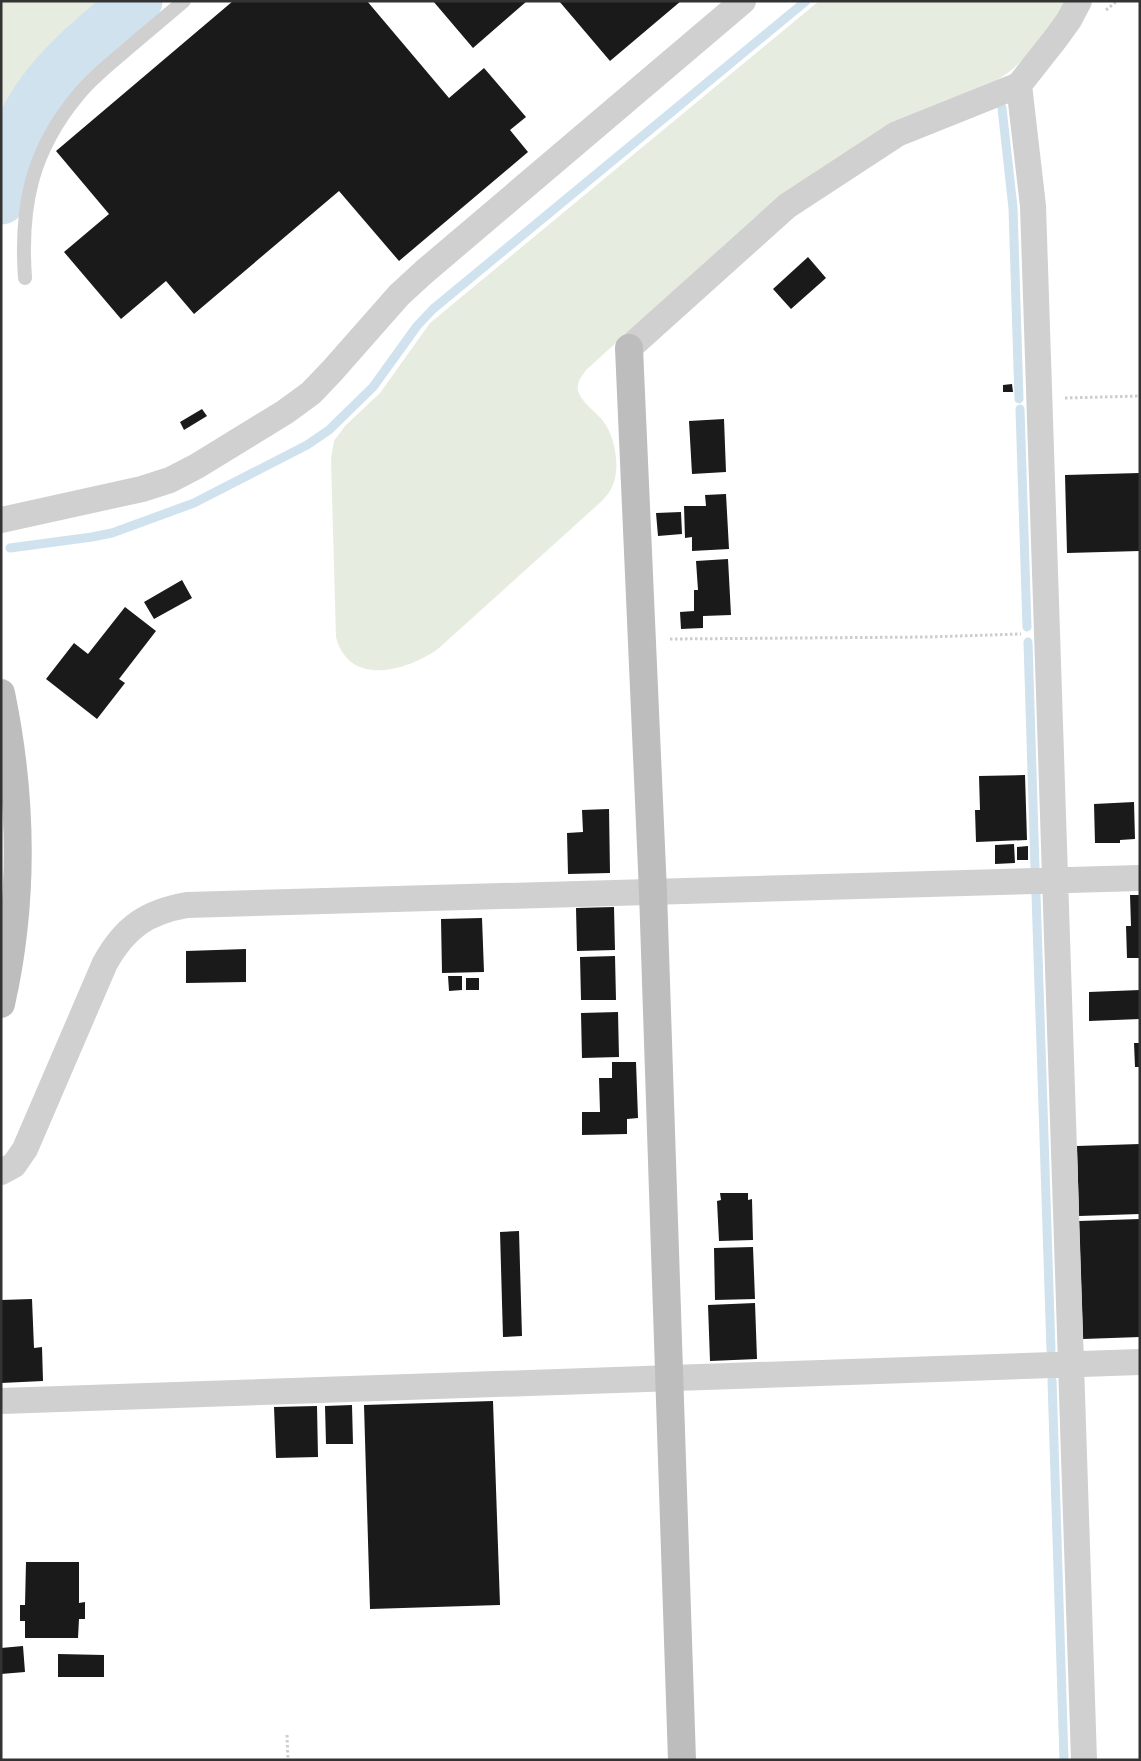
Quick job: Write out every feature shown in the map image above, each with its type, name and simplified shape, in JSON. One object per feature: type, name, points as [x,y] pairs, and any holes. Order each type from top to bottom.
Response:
[{"type":"street","points":[[1,520],[142,489],[170,480],[197,466],[285,412],[311,393],[332,372],[377,318],[424,272],[743,1]]},
{"type":"street","points":[[682,1760],[653,892],[629,348],[787,206],[897,134],[1019,85],[1064,26],[1079,1]]},
{"type":"street","points":[[1019,85],[1032,206],[1084,1760]]},
{"type":"street","points":[[1,693],[10,738],[15,782],[9,821],[17,870],[10,958],[1,1004]]},
{"type":"street","points":[[1,1172],[14,1165],[25,1149],[105,963],[115,945],[130,929],[147,917],[166,908],[197,904],[1140,878]]},
{"type":"street","points":[[1,1401],[1140,1362]]},
{"type":"lane","points":[[25,278],[23,246],[25,212],[30,188],[43,149],[59,120],[79,94],[103,70],[184,1]]},
{"type":"path","points":[[1039,399],[1140,396]]},
{"type":"path","points":[[642,640],[927,637],[1046,633]]},
{"type":"path","points":[[287,1735],[288,1760]]},
{"type":"shaded area","points":[[1,1],[120,1],[82,33],[49,66],[22,103],[1,149]]},
{"type":"shaded area","points":[[819,1],[1067,1],[1036,45],[1009,72],[997,80],[892,123],[754,218],[586,370],[579,382],[578,391],[582,399],[607,427],[615,453],[615,480],[607,495],[439,648],[412,663],[396,668],[366,669],[353,663],[343,653],[336,637],[331,459],[334,441],[345,426],[380,393],[430,323]]},
{"type":"building","points":[[233,1],[367,1],[449,98],[484,68],[526,117],[510,130],[528,152],[399,261],[339,191],[194,314],[166,281],[121,319],[64,252],[109,214],[56,151]]},
{"type":"building","points":[[433,1],[527,1],[473,48]]},
{"type":"building","points":[[559,1],[681,1],[610,61]]},
{"type":"building","points":[[808,257],[826,278],[791,309],[773,289]]},
{"type":"building","points":[[1012,384],[1013,392],[1003,392],[1003,385]]},
{"type":"building","points":[[202,409],[207,416],[184,430],[180,422]]},
{"type":"building","points":[[724,419],[726,472],[692,474],[689,421]]},
{"type":"building","points":[[1140,473],[1140,551],[1067,553],[1065,475]]},
{"type":"building","points":[[726,494],[729,549],[692,551],[692,537],[685,538],[684,506],[706,506],[705,495]]},
{"type":"building","points":[[681,512],[682,534],[658,536],[656,513]]},
{"type":"building","points":[[728,559],[731,615],[703,616],[703,628],[681,629],[680,612],[694,611],[694,590],[698,590],[696,561]]},
{"type":"building","points":[[182,580],[192,598],[154,619],[144,602]]},
{"type":"building","points":[[125,607],[156,631],[119,679],[125,683],[97,719],[46,679],[74,643],[88,654]]},
{"type":"building","points":[[1025,775],[1027,840],[976,842],[975,810],[980,810],[979,776]]},
{"type":"building","points":[[1134,802],[1135,839],[1120,840],[1120,843],[1095,843],[1094,804]]},
{"type":"building","points":[[609,809],[610,873],[568,874],[567,833],[583,832],[582,810]]},
{"type":"building","points":[[1014,844],[1015,863],[995,864],[995,845]]},
{"type":"building","points":[[1028,846],[1028,860],[1017,860],[1017,847]]},
{"type":"building","points":[[1130,895],[1140,895],[1140,958],[1127,958],[1126,926],[1131,926]]},
{"type":"building","points":[[614,907],[615,950],[577,951],[576,908]]},
{"type":"building","points":[[482,918],[484,972],[442,973],[441,919]]},
{"type":"building","points":[[246,949],[246,982],[186,983],[186,951]]},
{"type":"building","points":[[615,956],[616,1000],[581,1000],[580,957]]},
{"type":"building","points":[[448,976],[462,976],[462,990],[449,991]]},
{"type":"building","points":[[466,978],[479,978],[479,990],[466,990]]},
{"type":"building","points":[[1140,990],[1140,1019],[1089,1021],[1089,992]]},
{"type":"building","points":[[618,1012],[619,1057],[582,1058],[581,1013]]},
{"type":"building","points":[[1134,1043],[1140,1043],[1140,1067],[1135,1067]]},
{"type":"building","points":[[612,1062],[636,1062],[638,1118],[627,1119],[627,1134],[582,1135],[582,1112],[600,1112],[599,1078],[612,1078]]},
{"type":"building","points":[[1140,1144],[1140,1214],[1079,1216],[1077,1146]]},
{"type":"building","points":[[720,1193],[748,1193],[748,1200],[752,1199],[753,1240],[719,1241],[717,1201],[721,1200]]},
{"type":"building","points":[[1140,1219],[1140,1337],[1083,1339],[1079,1221]]},
{"type":"building","points":[[519,1231],[522,1336],[503,1337],[500,1232]]},
{"type":"building","points":[[753,1247],[755,1299],[715,1300],[714,1248]]},
{"type":"building","points":[[32,1299],[34,1348],[42,1347],[43,1381],[1,1383],[1,1300]]},
{"type":"building","points":[[755,1303],[757,1359],[710,1361],[708,1305]]},
{"type":"building","points":[[493,1401],[500,1605],[370,1609],[364,1405]]},
{"type":"building","points":[[352,1405],[353,1444],[326,1444],[325,1406]]},
{"type":"building","points":[[317,1406],[318,1457],[276,1458],[274,1407]]},
{"type":"building","points":[[26,1562],[79,1562],[79,1603],[85,1602],[85,1619],[79,1619],[78,1638],[25,1638],[25,1621],[20,1621],[20,1605],[25,1605]]},
{"type":"building","points":[[23,1646],[25,1672],[1,1674],[1,1648]]},
{"type":"building","points":[[58,1654],[104,1655],[104,1677],[58,1677]]},
{"type":"waterway","points":[[1,199],[6,169],[15,141],[27,116],[41,94],[75,55],[137,1]]},
{"type":"waterway","points":[[10,548],[112,533],[194,503],[307,445],[329,430],[373,387],[417,326],[433,309],[806,1]]},
{"type":"waterway","points":[[1002,108],[1013,208],[1019,399]]},
{"type":"waterway","points":[[1020,409],[1027,627]]},
{"type":"waterway","points":[[1028,642],[1035,868]]},
{"type":"waterway","points":[[1036,894],[1051,1350]]},
{"type":"waterway","points":[[1052,1380],[1064,1760]]}]
